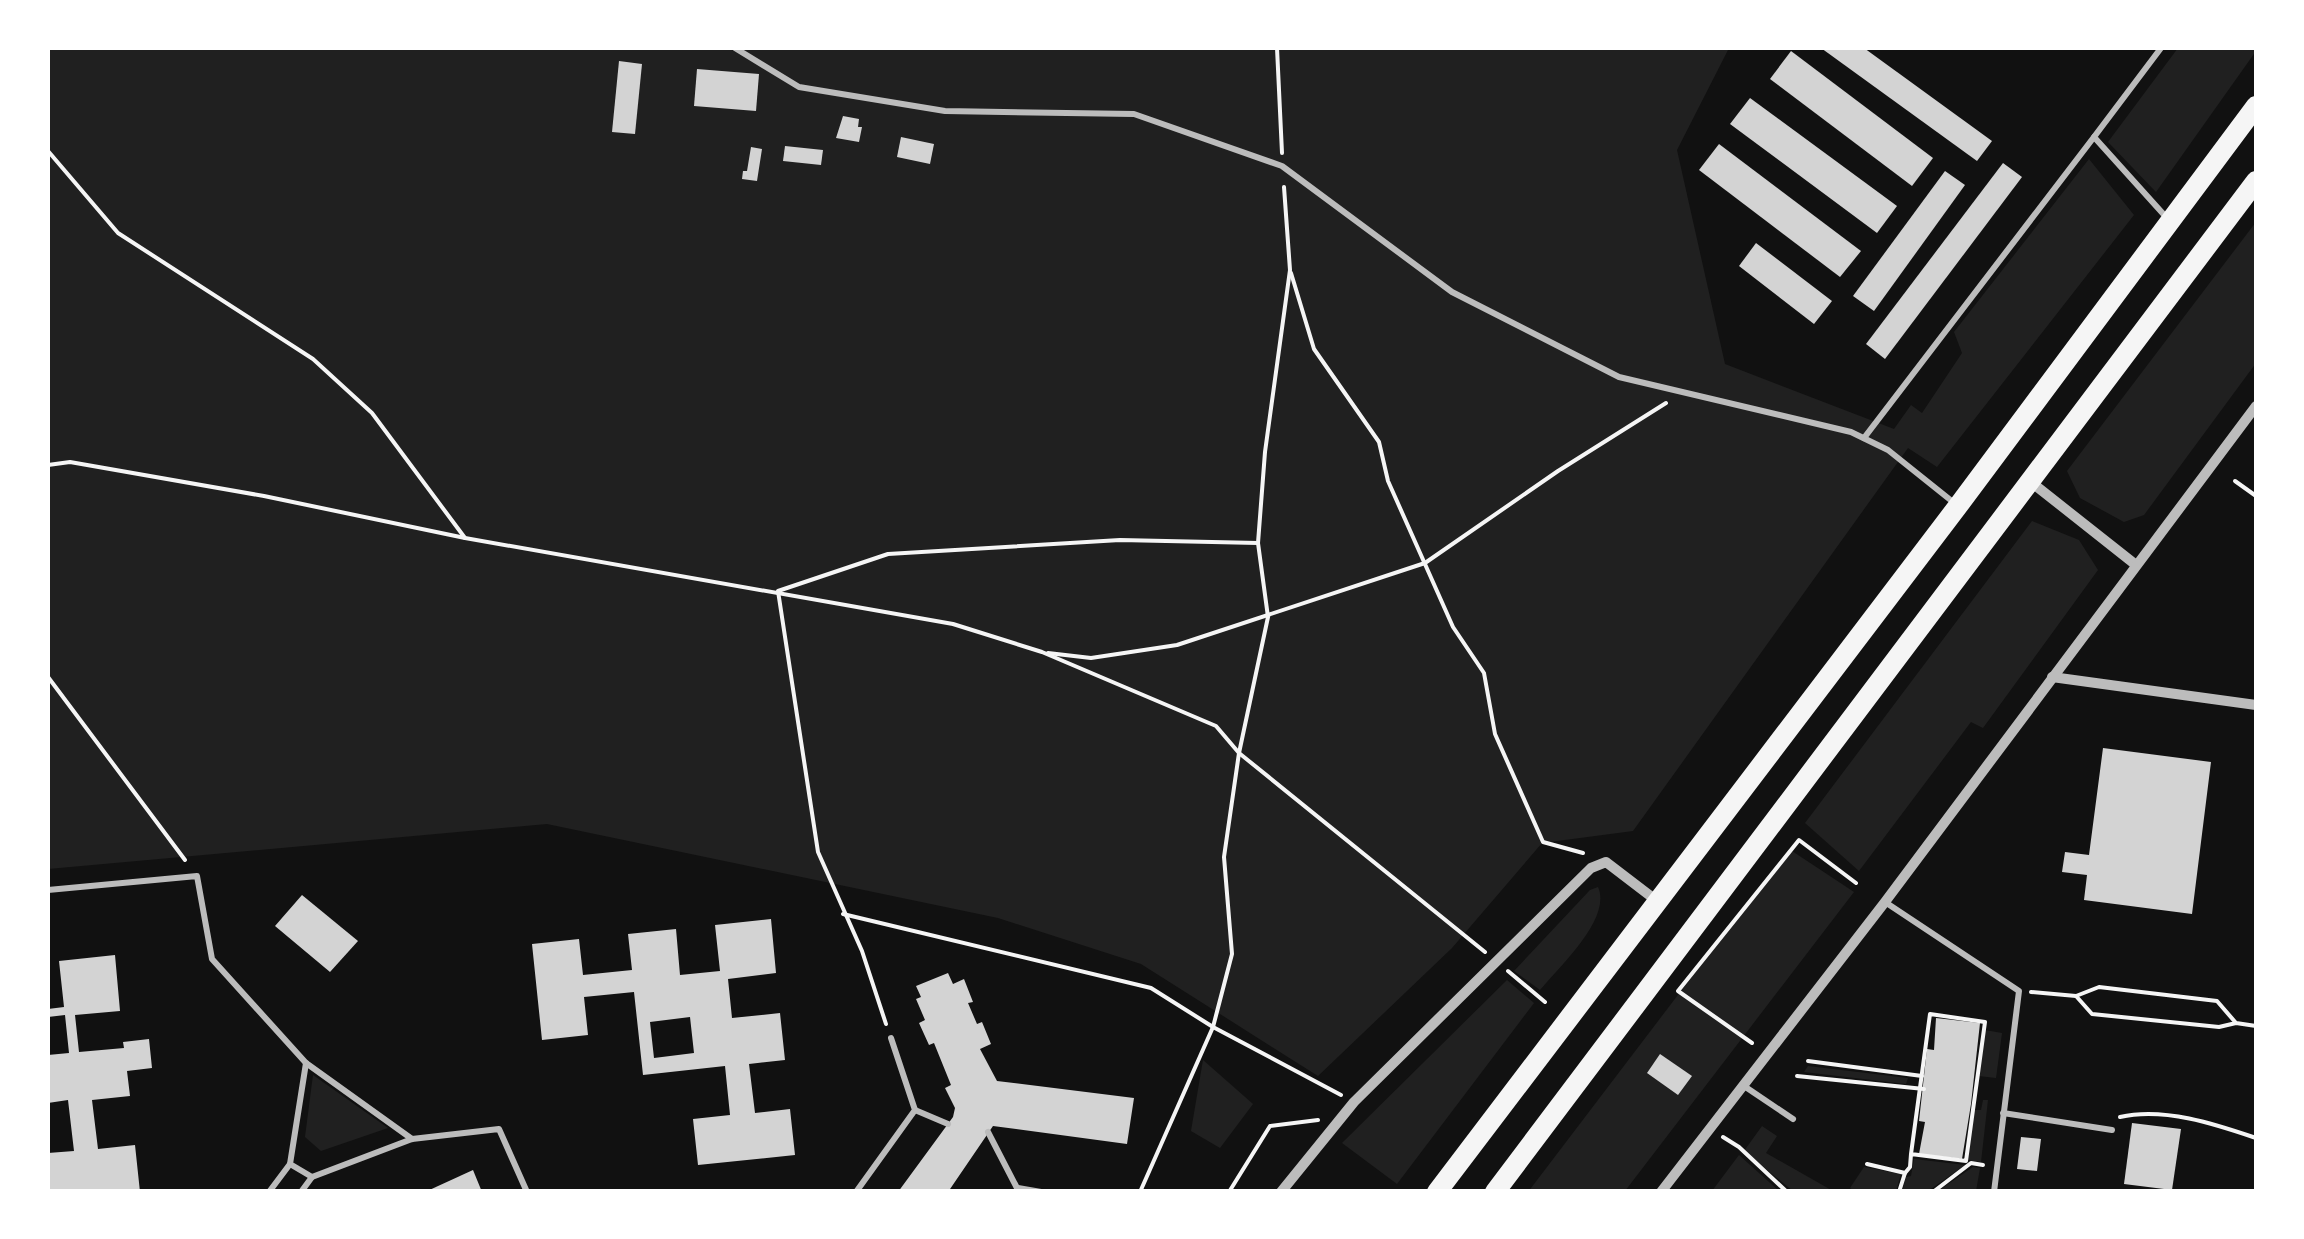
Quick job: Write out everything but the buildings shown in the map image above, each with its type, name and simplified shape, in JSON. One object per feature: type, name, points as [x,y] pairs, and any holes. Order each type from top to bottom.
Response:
[{"type":"highway","points":[[1437,1192],[2256,106]]},
{"type":"highway","points":[[1495,1192],[2256,181]]},
{"type":"street","points":[[1661,1192],[1886,902],[2256,406]]},
{"type":"street","points":[[2031,482],[2136,565]]},
{"type":"street","points":[[2052,677],[2256,705]]},
{"type":"street","points":[[1281,1192],[1354,1102],[1591,868],[1606,862],[1657,901]]},
{"type":"lane","points":[[735,48],[799,87],[945,111],[1134,114],[1282,166],[1452,292],[1619,377],[1851,432],[1888,450],[1958,506]]},
{"type":"lane","points":[[1864,438],[2161,48]]},
{"type":"lane","points":[[2094,136],[2171,221]]},
{"type":"lane","points":[[48,890],[197,876],[212,958],[306,1063],[412,1138]]},
{"type":"lane","points":[[1886,902],[2019,991],[1994,1192]]},
{"type":"lane","points":[[891,1038],[916,1110],[948,1124]]},
{"type":"lane","points":[[269,1192],[290,1164],[306,1063]]},
{"type":"lane","points":[[1744,1086],[1793,1120]]},
{"type":"lane","points":[[856,1192],[916,1110]]},
{"type":"lane","points":[[2003,1113],[2112,1130]]},
{"type":"lane","points":[[302,1192],[312,1177],[412,1138],[499,1129],[527,1192]]},
{"type":"lane","points":[[988,1132],[1016,1190],[1041,1192]]},
{"type":"lane","points":[[290,1164],[312,1177]]},
{"type":"path","points":[[1140,1192],[1213,1028],[1232,954],[1224,857],[1239,754],[1268,617],[1258,543],[1265,452],[1290,270],[1277,48]]},
{"type":"path","points":[[48,150],[118,233],[314,359],[372,413],[465,538]]},
{"type":"path","points":[[1290,270],[1314,349],[1379,442],[1388,481],[1453,627],[1484,673],[1495,734],[1542,842],[1606,862]]},
{"type":"path","points":[[1042,652],[1091,658],[1177,645],[1424,563],[1682,392]]},
{"type":"path","points":[[48,466],[70,462],[264,496],[465,538],[778,591],[953,624],[1042,652],[1216,726],[1239,754],[1474,943]]},
{"type":"path","points":[[2235,482],[2256,496]]},
{"type":"path","points":[[778,591],[888,554],[1120,540],[1258,543]]},
{"type":"path","points":[[778,591],[818,852],[862,951],[891,1038]]},
{"type":"path","points":[[48,678],[197,876]]},
{"type":"path","points":[[1768,1054],[1678,990],[1799,840],[1856,882]]},
{"type":"path","points":[[843,914],[1151,988],[1213,1028],[1354,1102]]},
{"type":"path","points":[[2019,991],[2076,996],[2099,988],[2216,1001],[2236,1024]]},
{"type":"path","points":[[2076,996],[2092,1014],[2219,1027],[2256,1026]]},
{"type":"path","points":[[1900,1192],[1910,1168],[1930,1014],[1985,1022],[1968,1162],[1933,1192]]},
{"type":"path","points":[[1808,1061],[1922,1076]]},
{"type":"path","points":[[1797,1076],[1922,1089]]},
{"type":"path","points":[[2084,1126],[2135,1114],[2210,1122],[2256,1138]]},
{"type":"path","points":[[1229,1192],[1270,1126],[1340,1118]]},
{"type":"path","points":[[1710,1129],[1739,1147],[1787,1192]]},
{"type":"path","points":[[1911,1154],[1983,1165]]},
{"type":"path","points":[[1867,1164],[1905,1173]]},
{"type":"shaded area","points":[[48,48],[1729,48],[1677,150],[1725,364],[1894,429],[1911,405],[1922,413],[1962,353],[1954,332],[2089,159],[2134,215],[1937,467],[1908,448],[1633,831],[1542,843],[1452,948],[1318,1076],[1141,964],[998,918],[547,824],[48,869]]},
{"type":"shaded area","points":[[2178,48],[2256,51],[2156,192],[2108,142]]},
{"type":"shaded area","points":[[2256,222],[2256,363],[2144,515],[2124,522],[2080,498],[2067,471]]},
{"type":"shaded area","points":[[2032,521],[2079,540],[2098,570],[1983,728],[1971,722],[1859,871],[1805,823]]},
{"type":"shaded area","points":[[1789,849],[1854,892],[1625,1191],[1528,1192]]},
{"type":"shaded area","points":[[1598,887],[1598,913],[1591,927],[1540,990],[1514,971],[1590,890]]},
{"type":"shaded area","points":[[1507,980],[1534,1003],[1397,1184],[1342,1143]]},
{"type":"shaded area","points":[[1985,1030],[2002,1033],[1996,1078],[1979,1076]]},
{"type":"shaded area","points":[[1203,1060],[1253,1104],[1220,1148],[1191,1131]]},
{"type":"shaded area","points":[[1808,1066],[1908,1078],[1906,1084],[1804,1072]]},
{"type":"shaded area","points":[[313,1075],[388,1128],[321,1151],[305,1137]]},
{"type":"shaded area","points":[[1983,1100],[1988,1100],[1981,1162],[1968,1160],[1974,1110],[1981,1110]]},
{"type":"shaded area","points":[[1762,1126],[1777,1136],[1766,1153],[1833,1191],[1793,1191],[1744,1151]]},
{"type":"shaded area","points":[[1739,1155],[1779,1191],[1712,1191]]},
{"type":"shaded area","points":[[1914,1159],[1965,1165],[1928,1191],[1902,1192]]},
{"type":"shaded area","points":[[1864,1167],[1901,1174],[1896,1191],[1850,1188]]},
{"type":"shaded area","points":[[1973,1167],[1980,1168],[1976,1191],[1938,1191]]}]
